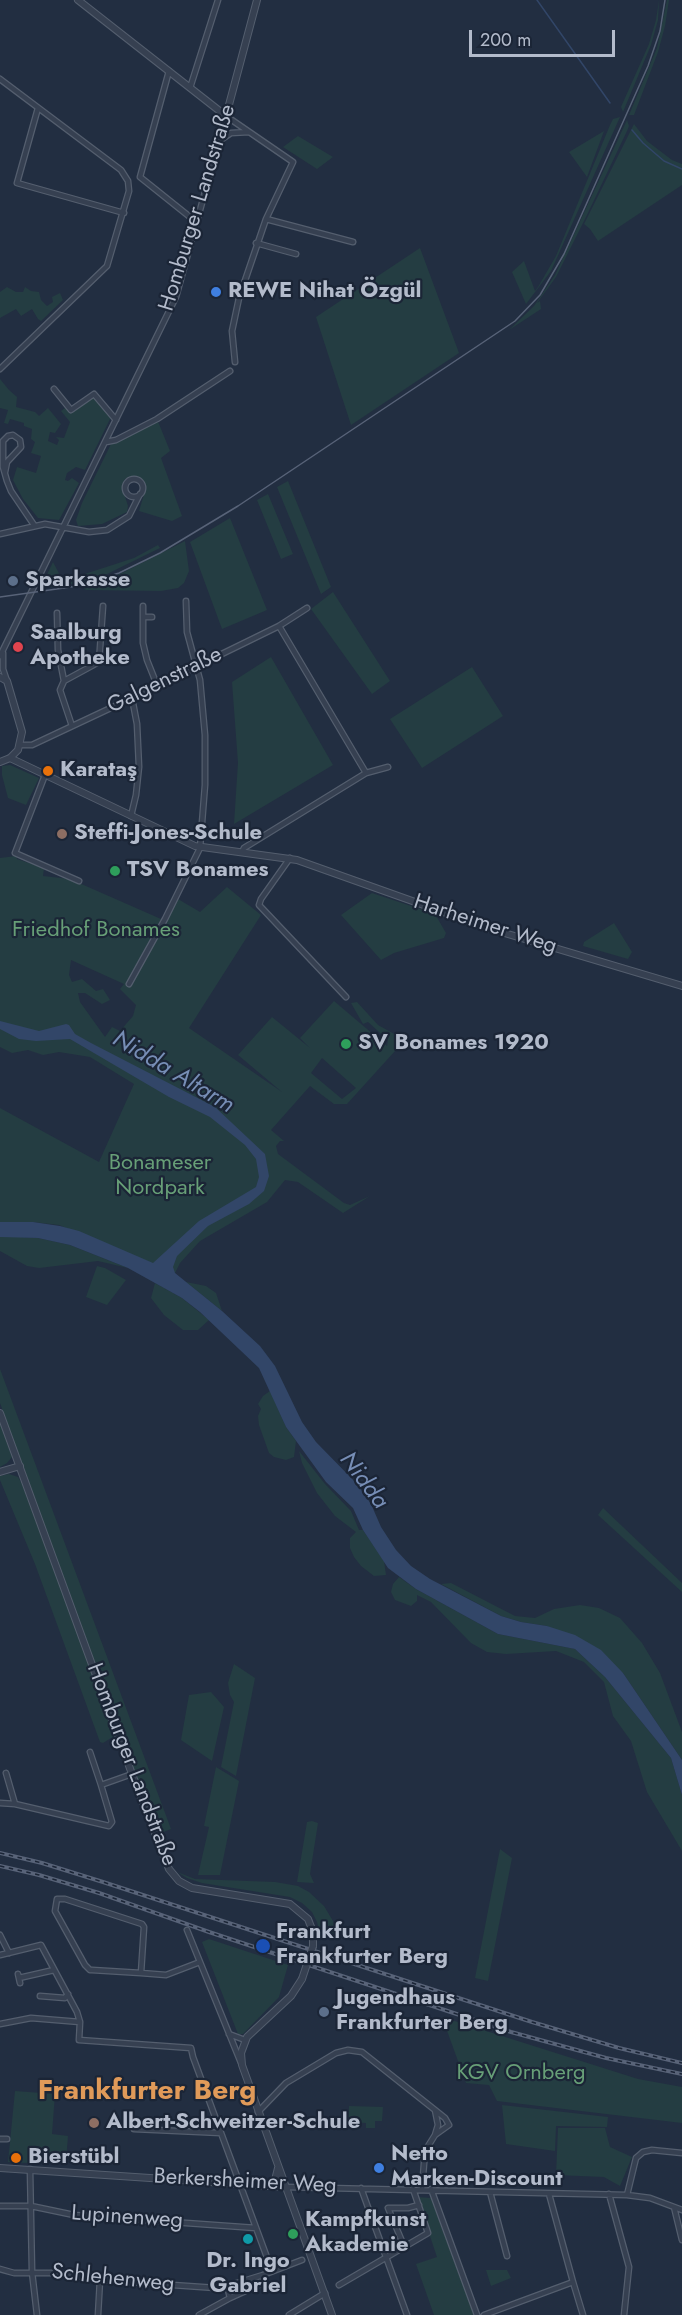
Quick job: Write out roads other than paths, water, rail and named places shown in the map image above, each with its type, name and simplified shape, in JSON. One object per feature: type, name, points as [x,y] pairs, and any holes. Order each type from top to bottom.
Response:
[{"type":"street","points":[[78,0],[226,116],[293,162],[256,243],[233,322],[232,340],[235,362]]},
{"type":"street","points":[[85,6],[91,0]]},
{"type":"street","points":[[190,88],[218,0]]},
{"type":"street","name":"Homburger Landstraße","points":[[0,656],[176,297],[257,0]]},
{"type":"street","points":[[169,71],[140,177],[143,182],[197,220]]},
{"type":"street","points":[[0,79],[115,166],[125,176],[129,191],[107,266],[0,369]]},
{"type":"street","points":[[38,108],[17,183],[124,213]]},
{"type":"street","points":[[219,141],[231,133],[251,132]]},
{"type":"street","points":[[266,219],[352,242]]},
{"type":"street","points":[[256,243],[296,254]]},
{"type":"street","points":[[106,442],[116,440],[157,419],[230,371]]},
{"type":"street","points":[[54,389],[69,410],[94,394],[116,420]]},
{"type":"street","points":[[5,472],[7,462],[21,444],[16,436],[11,435],[5,438],[2,448],[5,472],[11,491],[34,525]]},
{"type":"street","points":[[2,448],[6,453],[15,454]]},
{"type":"street","points":[[0,534],[14,533],[34,525],[51,524],[82,532],[101,532],[119,524],[132,513],[140,494],[141,485],[134,480],[126,484],[132,513]]},
{"type":"street","points":[[127,494],[132,497],[140,494]]},
{"type":"street","points":[[129,984],[165,919],[200,848],[206,759],[203,706],[196,667],[188,640],[186,601]]},
{"type":"street","points":[[64,681],[99,662],[103,606]]},
{"type":"street","points":[[144,606],[145,652],[157,686]]},
{"type":"street","name":"Galgenstraße","points":[[20,745],[32,745],[132,698],[279,626],[307,608]]},
{"type":"street","points":[[57,613],[64,681],[60,690],[72,726]]},
{"type":"street","points":[[102,613],[110,614]]},
{"type":"street","points":[[185,614],[194,614]]},
{"type":"street","points":[[143,617],[152,617]]},
{"type":"street","points":[[279,626],[366,773]]},
{"type":"street","points":[[49,628],[57,629]]},
{"type":"street","points":[[0,762],[10,758],[20,745],[21,727],[2,661],[3,650]]},
{"type":"street","points":[[0,677],[7,681]]},
{"type":"street","points":[[130,816],[136,795],[139,767],[137,724],[132,698]]},
{"type":"street","name":"Harheimer Weg","points":[[10,758],[200,848],[290,858],[491,929],[682,986]]},
{"type":"street","points":[[242,852],[366,773],[388,767]]},
{"type":"street","points":[[45,775],[15,853],[79,881]]},
{"type":"street","points":[[290,858],[261,898],[259,905],[346,997]]},
{"type":"street","name":"Homburger Landstraße","points":[[0,1413],[165,1860],[179,1881],[203,1890],[290,1904],[308,1919],[313,1932],[313,1946],[302,1979],[291,1996],[245,2040]]},
{"type":"street","points":[[0,1472],[20,1466]]},
{"type":"street","points":[[0,1803],[15,1804],[109,1826],[112,1822],[90,1752]]},
{"type":"street","points":[[6,1773],[15,1804]]},
{"type":"street","points":[[101,1785],[132,1774]]},
{"type":"street","points":[[141,1973],[144,1927],[142,1924],[65,1899],[57,1899],[55,1911],[86,1967],[92,1970],[166,1975],[200,1962]]},
{"type":"street","points":[[188,1930],[242,2065],[332,2315]]},
{"type":"street","points":[[0,1935],[9,1953]]},
{"type":"street","points":[[0,1955],[41,1945],[68,1994],[80,2022],[79,2040],[191,2048],[272,2271]]},
{"type":"street","points":[[19,1978],[54,1970]]},
{"type":"street","points":[[40,1996],[65,1998],[68,1994]]},
{"type":"street","points":[[0,2024],[31,2018],[80,2022]]},
{"type":"street","points":[[229,2034],[245,2040],[241,2053],[242,2065]]},
{"type":"street","points":[[258,2112],[286,2083],[336,2053],[348,2050],[362,2052],[445,2118],[449,2125],[435,2136],[425,2151],[422,2189]]},
{"type":"street","points":[[435,2110],[438,2124],[435,2136]]},
{"type":"street","points":[[134,2129],[221,2133]]},
{"type":"street","points":[[0,2139],[7,2139]]},
{"type":"street","points":[[627,2195],[636,2158],[652,2150],[682,2153]]},
{"type":"street","name":"Berkersheimer Weg","points":[[0,2168],[266,2187],[627,2195],[667,2204],[682,2210]]},
{"type":"street","points":[[266,2187],[275,2180],[278,2168]]},
{"type":"street","points":[[30,2169],[32,2272],[37,2315]]},
{"type":"street","points":[[361,2188],[407,2315]]},
{"type":"street","points":[[339,2284],[428,2234],[413,2189]]},
{"type":"street","points":[[431,2189],[477,2315]]},
{"type":"street","points":[[490,2192],[507,2256]]},
{"type":"street","points":[[549,2194],[583,2315]]},
{"type":"street","points":[[609,2194],[629,2267],[624,2315]]},
{"type":"street","points":[[404,2246],[388,2208],[408,2208],[419,2205]]},
{"type":"street","name":"Lupinenweg","points":[[0,2206],[31,2206],[74,2215],[256,2228]]},
{"type":"street","points":[[674,2207],[682,2240]]},
{"type":"street","name":"Schlehenweg","points":[[0,2269],[14,2273],[60,2272],[100,2280],[216,2288],[262,2275],[302,2260]]},
{"type":"street","points":[[199,2315],[263,2283],[262,2275]]},
{"type":"street","points":[[98,2315],[100,2280]]},
{"type":"street","points":[[484,2315],[573,2282]]},
{"type":"street","points":[[227,2286],[230,2298]]},
{"type":"street","points":[[289,2315],[325,2294]]},
{"type":"water","points":[[0,1021],[39,1031],[69,1025],[75,1034],[91,1043],[215,1107],[265,1154],[269,1176],[264,1191],[249,1204],[208,1226],[177,1256],[173,1267],[175,1273],[260,1346],[275,1366],[302,1422],[316,1442],[358,1485],[396,1550],[411,1566],[430,1579],[501,1616],[575,1635],[601,1650],[623,1673],[682,1760],[682,1795],[671,1758],[605,1677],[575,1649],[498,1634],[416,1589],[388,1568],[363,1530],[353,1508],[326,1482],[286,1427],[259,1368],[200,1312],[182,1298],[128,1268],[70,1245],[38,1238],[0,1237],[0,1222],[33,1222],[60,1226],[79,1231],[153,1263],[199,1221],[256,1187],[259,1177],[256,1159],[245,1145],[210,1117],[169,1097],[70,1039],[36,1041],[19,1039],[0,1029]]},
{"type":"waterway","points":[[537,0],[610,103]]},
{"type":"waterway","points":[[632,130],[664,161],[682,169]]},
{"type":"tram line","points":[[0,597],[78,586],[119,573],[160,553],[238,506],[515,321],[540,295],[564,254],[648,66],[660,31],[665,0]]},
{"type":"railway","points":[[0,1853],[103,1882],[532,2022],[619,2048],[682,2063]]},
{"type":"railway","points":[[0,1866],[99,1893],[511,2032],[606,2058],[682,2074]]},
{"type":"place","name":"REWE Nihat Özgül","points":[[216,292]]},
{"type":"place","name":"Sparkasse","points":[[13,581]]},
{"type":"place","name":"Saalburg Apotheke","points":[[18,647]]},
{"type":"place","name":"Karataş","points":[[48,771]]},
{"type":"place","name":"Steffi-Jones-Schule","points":[[62,834]]},
{"type":"place","name":"TSV Bonames","points":[[115,871]]},
{"type":"place","name":"SV Bonames 1920","points":[[346,1044]]},
{"type":"place","name":"Frankfurt Frankfurter Berg","points":[[263,1946]]},
{"type":"place","name":"Jugendhaus Frankfurter Berg","points":[[324,2012]]},
{"type":"place","name":"Albert-Schweitzer-Schule","points":[[94,2123]]},
{"type":"place","name":"Bierstübl","points":[[16,2158]]},
{"type":"place","name":"Netto Marken-Discount","points":[[379,2168]]},
{"type":"place","name":"Kampfkunst Akademie","points":[[293,2234]]},
{"type":"place","name":"Dr. Ingo Gabriel","points":[[248,2239]]},
{"type":"district","name":"Frankfurter Berg","points":[[147,2092]]},
{"type":"park label","name":"Friedhof Bonames","points":[[96,931]]},
{"type":"park label","name":"Bonameser Nordpark","points":[[160,1176]]},
{"type":"park label","name":"KGV Ornberg","points":[[521,2074]]},
{"type":"water label","name":"Nidda Altarm","points":[[173,1073]]},
{"type":"water label","name":"Nidda","points":[[363,1481]]}]
